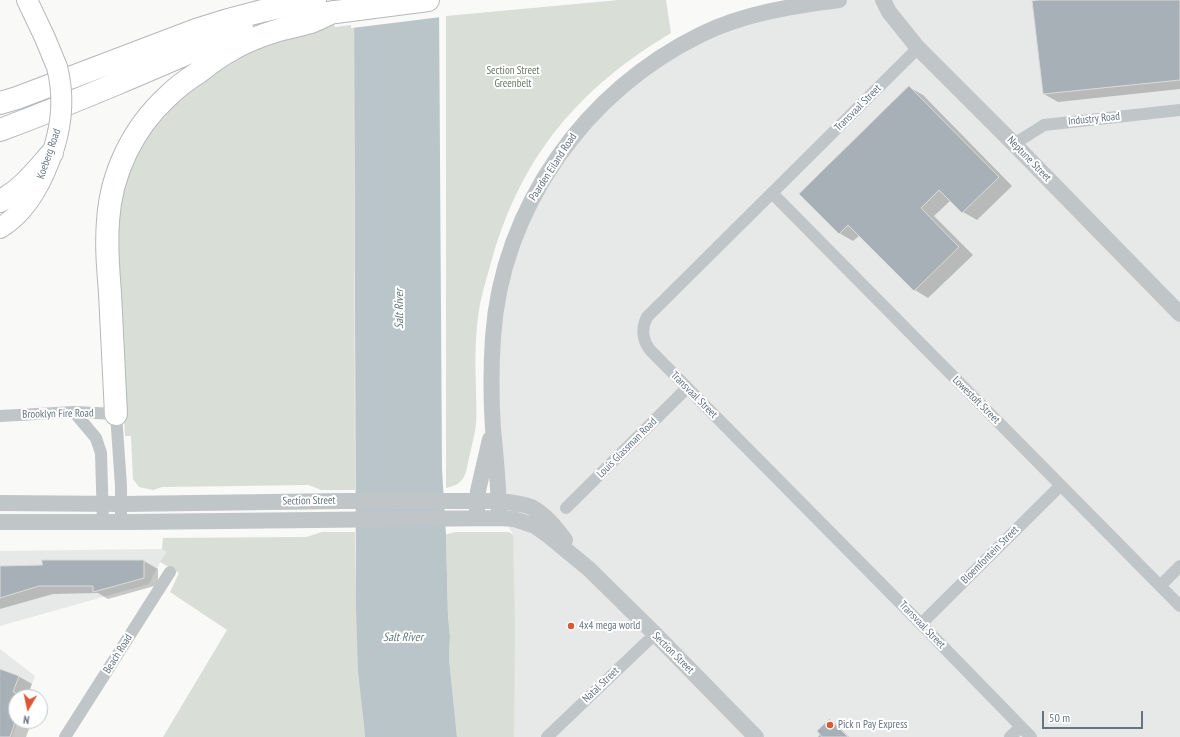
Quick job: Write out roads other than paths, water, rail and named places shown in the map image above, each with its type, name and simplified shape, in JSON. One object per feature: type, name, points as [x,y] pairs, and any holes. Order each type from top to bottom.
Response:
[{"type":"highway","points":[[0,103],[224,21],[315,0]]},
{"type":"highway","points":[[0,130],[43,114],[230,34],[290,18],[428,0]]},
{"type":"highway","points":[[116,414],[110,289],[107,268],[108,220],[110,198],[118,170],[131,142],[149,116],[168,96],[183,83],[228,51],[245,42],[278,30],[311,22],[342,11]]},
{"type":"highway","points":[[0,202],[28,181],[53,151]]},
{"type":"main road","name":"Koeberg Road","points":[[0,228],[6,225],[28,203],[38,188],[57,138],[61,108],[61,91],[57,67],[48,44],[28,3]]},
{"type":"street","name":"Paarden Eiland Road","points":[[499,518],[498,472],[493,428],[492,381],[493,335],[499,293],[507,262],[524,215],[536,190],[560,153],[579,128],[602,103],[624,84],[653,62],[702,34],[731,22],[767,12],[839,0]]},
{"type":"street","name":"Neptune Street","points":[[883,0],[889,12],[918,48],[1180,314]]},
{"type":"street","name":"Transvaal Street","points":[[918,48],[647,317],[642,329],[643,338],[645,344],[650,350],[1031,737]]},
{"type":"street","name":"Industry Road","points":[[1014,144],[1044,124],[1180,110]]},
{"type":"street","name":"Lowestoft Street","points":[[772,193],[1180,606]]},
{"type":"street","name":"Louis Glassman Road","points":[[566,508],[687,388]]},
{"type":"street","name":"Brooklyn Fire Road","points":[[0,416],[74,412],[116,414]]},
{"type":"street","points":[[74,412],[96,438],[101,454],[103,522]]},
{"type":"street","points":[[116,414],[122,504],[121,522]]},
{"type":"street","name":"Paarden Eiland Road","points":[[477,518],[478,491],[493,428]]},
{"type":"street","name":"Bloemfontein Street","points":[[921,624],[1060,486]]},
{"type":"street","name":"Section Street","points":[[0,503],[122,504],[445,500],[499,501],[530,507],[542,515],[553,525],[589,569]]},
{"type":"street","name":"Section Street","points":[[0,522],[477,518],[514,519],[536,526],[589,569],[756,737]]},
{"type":"street","points":[[1160,586],[1180,566]]},
{"type":"street","name":"Beach Road","points":[[66,737],[170,572]]},
{"type":"street","name":"Natal Street","points":[[547,737],[655,634]]},
{"type":"street","points":[[1010,737],[1021,727]]},
{"type":"water","name":"Salt River","points":[[354,0],[439,0],[442,469],[450,637],[449,658],[457,737],[365,737],[358,670],[356,609]]},
{"type":"place","name":"4x4 mega world","points":[[571,626]]},
{"type":"place","name":"Pick n Pay Express","points":[[830,725]]},
{"type":"park label","name":"Section Street Greenbelt","points":[[513,77]]}]
